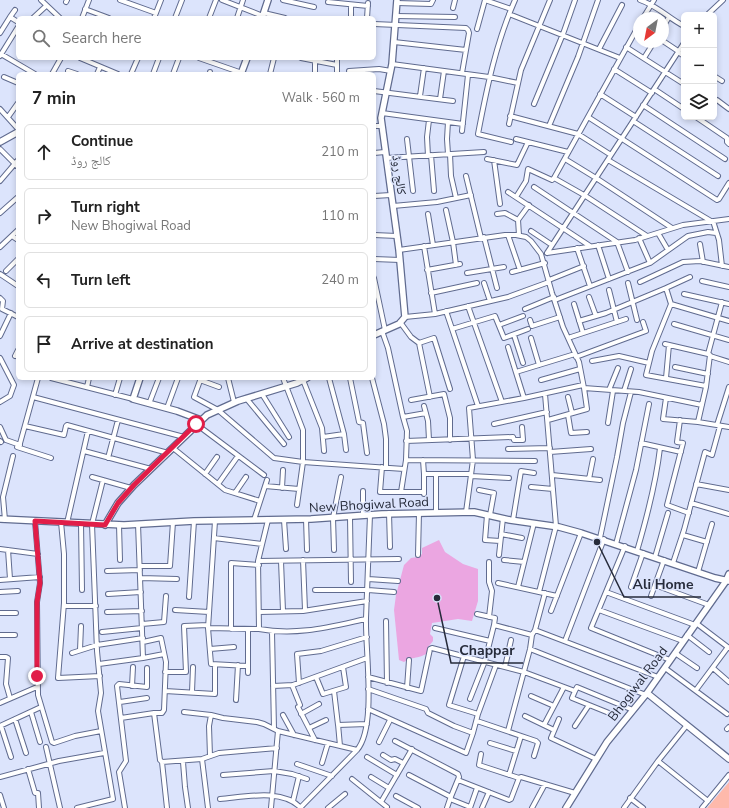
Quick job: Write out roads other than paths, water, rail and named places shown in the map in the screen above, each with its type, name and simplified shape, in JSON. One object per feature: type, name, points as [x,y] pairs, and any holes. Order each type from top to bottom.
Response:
[{"type":"street","points":[[41,0],[58,16]]},
{"type":"street","points":[[83,16],[88,0]]},
{"type":"street","points":[[120,0],[155,16],[161,0]]},
{"type":"street","points":[[176,16],[182,0]]},
{"type":"street","points":[[209,16],[216,0]]},
{"type":"street","points":[[222,0],[263,16],[268,0]]},
{"type":"street","points":[[237,16],[243,0]]},
{"type":"street","points":[[282,0],[314,7]]},
{"type":"street","points":[[397,2],[431,4],[433,0]]},
{"type":"street","points":[[453,8],[455,0]]},
{"type":"street","points":[[477,29],[485,0],[511,9]]},
{"type":"street","points":[[511,142],[478,134],[489,77],[509,14],[515,0]]},
{"type":"street","points":[[508,124],[521,70],[550,0]]},
{"type":"street","points":[[534,104],[563,34],[575,0]]},
{"type":"street","points":[[549,126],[584,43],[598,0]]},
{"type":"street","points":[[640,0],[652,2],[663,12]]},
{"type":"street","points":[[710,12],[723,0]]},
{"type":"street","points":[[328,2],[351,5],[368,4],[367,16]]},
{"type":"street","name":"کالج روڈ","points":[[397,2],[392,64],[381,118],[399,250],[405,317]]},
{"type":"street","points":[[646,12],[652,2]]},
{"type":"street","points":[[351,5],[351,16]]},
{"type":"street","points":[[599,49],[622,5]]},
{"type":"street","points":[[35,16],[46,6]]},
{"type":"street","points":[[85,9],[104,16]]},
{"type":"street","points":[[0,33],[15,10]]},
{"type":"street","points":[[509,14],[563,34],[620,58]]},
{"type":"street","points":[[396,16],[455,17]]},
{"type":"street","points":[[10,17],[16,21]]},
{"type":"street","points":[[669,17],[681,24]]},
{"type":"street","points":[[376,24],[466,28],[469,32],[462,73]]},
{"type":"street","points":[[16,30],[1,56],[30,72]]},
{"type":"street","points":[[554,178],[633,35]]},
{"type":"street","points":[[394,42],[466,50]]},
{"type":"street","points":[[669,45],[681,54]]},
{"type":"street","points":[[626,47],[681,82]]},
{"type":"street","points":[[644,58],[650,48]]},
{"type":"street","points":[[547,253],[681,48]]},
{"type":"street","points":[[53,72],[59,60]]},
{"type":"street","points":[[85,60],[114,72]]},
{"type":"street","points":[[132,72],[137,60]]},
{"type":"street","points":[[154,72],[158,60]]},
{"type":"street","points":[[174,72],[178,60]]},
{"type":"street","points":[[205,60],[238,72]]},
{"type":"street","points":[[241,72],[246,60]]},
{"type":"street","points":[[270,72],[274,60]]},
{"type":"street","points":[[310,60],[337,65]]},
{"type":"street","points":[[337,60],[337,72]]},
{"type":"street","points":[[315,61],[315,72]]},
{"type":"street","points":[[392,64],[489,77],[518,83]]},
{"type":"street","points":[[98,72],[100,66]]},
{"type":"street","points":[[420,96],[424,68]]},
{"type":"street","points":[[349,72],[379,69],[391,71]]},
{"type":"street","points":[[614,69],[681,107]]},
{"type":"street","points":[[440,99],[444,71]]},
{"type":"street","points":[[462,131],[468,75]]},
{"type":"street","points":[[4,77],[16,82]]},
{"type":"street","points":[[717,78],[722,80]]},
{"type":"street","points":[[376,90],[453,101]]},
{"type":"street","points":[[600,94],[636,117]]},
{"type":"street","points":[[717,100],[729,109]]},
{"type":"street","points":[[643,105],[726,159]]},
{"type":"street","points":[[8,117],[16,106]]},
{"type":"street","points":[[0,109],[16,127]]},
{"type":"street","points":[[382,114],[463,124]]},
{"type":"street","points":[[510,116],[578,134],[611,155]]},
{"type":"street","points":[[588,117],[717,200],[728,185]]},
{"type":"street","points":[[429,120],[427,137],[434,191]]},
{"type":"street","points":[[700,120],[727,138],[727,142],[729,144]]},
{"type":"street","points":[[633,121],[718,176]]},
{"type":"street","points":[[448,122],[447,138],[451,176],[456,198]]},
{"type":"street","points":[[376,126],[382,126]]},
{"type":"street","points":[[0,142],[16,131]]},
{"type":"street","points":[[407,139],[413,191]]},
{"type":"street","points":[[516,139],[568,152]]},
{"type":"street","points":[[487,159],[517,165],[528,142]]},
{"type":"street","points":[[0,150],[16,163]]},
{"type":"street","points":[[376,153],[409,157],[484,152]]},
{"type":"street","points":[[565,159],[672,228]]},
{"type":"street","points":[[494,160],[500,204]]},
{"type":"street","points":[[608,160],[712,221],[719,240],[722,266]]},
{"type":"street","points":[[0,181],[16,165]]},
{"type":"street","points":[[516,197],[526,181],[528,169],[552,180],[554,178],[584,195],[647,236]]},
{"type":"street","points":[[466,176],[497,288]]},
{"type":"street","points":[[534,187],[617,242],[628,272]]},
{"type":"street","points":[[508,192],[591,246]]},
{"type":"street","points":[[376,196],[391,195]]},
{"type":"street","points":[[392,206],[437,202],[471,195]]},
{"type":"street","points":[[0,212],[16,198]]},
{"type":"street","points":[[519,236],[518,220],[529,205]]},
{"type":"street","points":[[427,270],[458,265],[446,210]]},
{"type":"street","points":[[497,214],[505,213],[518,220]]},
{"type":"street","points":[[428,214],[433,245]]},
{"type":"street","points":[[542,254],[639,238],[672,228],[729,219]]},
{"type":"street","points":[[531,231],[552,245]]},
{"type":"street","points":[[0,247],[16,232]]},
{"type":"street","points":[[525,309],[650,263],[688,236],[708,232],[716,233]]},
{"type":"street","points":[[658,233],[668,250]]},
{"type":"street","points":[[376,235],[397,236]]},
{"type":"street","points":[[508,235],[520,270]]},
{"type":"street","points":[[399,250],[483,237],[508,235],[526,237],[531,241],[542,254],[560,317],[576,355],[584,386],[587,409],[548,420]]},
{"type":"street","points":[[12,236],[16,239]]},
{"type":"street","points":[[639,238],[650,263]]},
{"type":"street","points":[[700,244],[703,262]]},
{"type":"street","points":[[598,245],[609,279]]},
{"type":"street","points":[[424,246],[435,314]]},
{"type":"street","points":[[577,248],[590,286]]},
{"type":"street","points":[[376,259],[400,260]]},
{"type":"street","points":[[6,271],[16,261]]},
{"type":"street","points":[[640,282],[683,262],[703,262],[729,268]]},
{"type":"street","points":[[512,272],[544,263]]},
{"type":"street","points":[[376,334],[400,322],[405,317],[435,314],[508,297],[584,266]]},
{"type":"street","points":[[467,273],[504,267]]},
{"type":"street","points":[[0,274],[16,285]]},
{"type":"street","points":[[579,321],[633,302],[690,277]]},
{"type":"street","points":[[702,280],[729,287]]},
{"type":"street","points":[[484,282],[490,301]]},
{"type":"street","points":[[431,293],[477,283]]},
{"type":"street","points":[[628,283],[637,320]]},
{"type":"street","points":[[666,288],[671,304],[652,351],[646,375],[706,386]]},
{"type":"street","points":[[376,290],[383,331],[407,431],[406,460],[401,492]]},
{"type":"street","points":[[609,290],[615,309],[617,322]]},
{"type":"street","points":[[684,294],[729,304]]},
{"type":"street","points":[[589,297],[596,316]]},
{"type":"street","points":[[0,298],[3,300],[1,310],[16,316]]},
{"type":"street","points":[[698,422],[708,374],[709,355],[722,302]]},
{"type":"street","points":[[574,304],[583,333]]},
{"type":"street","points":[[671,304],[729,321]]},
{"type":"street","points":[[468,306],[502,402]]},
{"type":"street","points":[[446,311],[478,406]]},
{"type":"street","points":[[0,336],[11,313]]},
{"type":"street","points":[[452,329],[496,316],[504,338],[528,329]]},
{"type":"street","points":[[499,325],[523,316]]},
{"type":"street","points":[[530,320],[532,326],[560,317]]},
{"type":"street","points":[[568,338],[626,319]]},
{"type":"street","points":[[400,322],[411,337],[419,343],[430,397]]},
{"type":"street","points":[[516,372],[576,355],[646,331],[643,322]]},
{"type":"street","points":[[674,324],[729,340]]},
{"type":"street","points":[[514,335],[523,363]]},
{"type":"street","points":[[419,343],[434,338],[450,389]]},
{"type":"street","points":[[531,338],[539,365]]},
{"type":"street","points":[[666,378],[667,344],[729,362]]},
{"type":"street","points":[[508,347],[524,398]]},
{"type":"street","points":[[592,361],[618,356],[649,363]]},
{"type":"street","points":[[0,358],[14,385],[10,396],[0,402]]},
{"type":"street","points":[[675,367],[708,374]]},
{"type":"street","points":[[608,423],[611,390],[618,368]]},
{"type":"street","points":[[541,380],[580,369]]},
{"type":"street","points":[[624,392],[631,369]]},
{"type":"street","points":[[19,446],[37,380]]},
{"type":"street","points":[[59,380],[167,408],[201,420]]},
{"type":"street","points":[[86,387],[88,380]]},
{"type":"street","points":[[115,395],[119,380]]},
{"type":"street","points":[[133,399],[139,380]]},
{"type":"street","points":[[150,404],[158,380]]},
{"type":"street","points":[[167,408],[177,380]]},
{"type":"street","points":[[201,380],[194,398],[218,410],[274,458],[303,462],[404,469]]},
{"type":"street","points":[[203,380],[219,387]]},
{"type":"street","points":[[228,380],[234,402]]},
{"type":"street","points":[[284,380],[303,430],[303,462],[297,505]]},
{"type":"street","points":[[105,525],[118,503],[131,488],[207,415],[234,402],[302,380]]},
{"type":"street","points":[[305,380],[322,428],[324,451]]},
{"type":"street","points":[[329,380],[344,434],[346,450]]},
{"type":"street","points":[[350,380],[359,422],[363,423],[367,453]]},
{"type":"street","points":[[373,380],[384,424],[386,439],[380,492],[424,494],[423,460]]},
{"type":"street","points":[[466,512],[473,460],[469,408],[584,386],[631,392],[702,405]]},
{"type":"street","points":[[673,563],[683,535],[705,452],[712,455],[718,425],[729,387]]},
{"type":"street","points":[[565,641],[602,539],[618,457],[623,422],[631,392]]},
{"type":"street","points":[[262,394],[289,437]]},
{"type":"street","points":[[411,400],[444,394],[450,418],[450,440]]},
{"type":"street","points":[[539,592],[556,526],[545,394]]},
{"type":"street","points":[[33,397],[184,437]]},
{"type":"street","points":[[568,397],[571,434],[587,432]]},
{"type":"street","points":[[246,398],[284,444]]},
{"type":"street","points":[[666,398],[663,419],[698,422],[729,427]]},
{"type":"street","points":[[616,544],[636,470],[649,404]]},
{"type":"street","points":[[424,406],[429,440]]},
{"type":"street","points":[[494,424],[547,412]]},
{"type":"street","points":[[403,417],[426,413]]},
{"type":"street","points":[[108,458],[118,420]]},
{"type":"street","points":[[680,420],[677,442],[683,443],[667,505],[689,513]]},
{"type":"street","points":[[196,424],[264,475]]},
{"type":"street","points":[[25,426],[64,435],[67,425],[168,453]]},
{"type":"street","points":[[0,427],[6,440],[51,458]]},
{"type":"street","points":[[522,427],[524,448]]},
{"type":"street","points":[[88,431],[64,523],[64,606],[58,678],[100,676]]},
{"type":"street","points":[[323,437],[344,434]]},
{"type":"street","points":[[406,441],[513,437],[514,440],[523,440]]},
{"type":"street","points":[[641,443],[681,452]]},
{"type":"street","points":[[172,448],[225,490],[260,501]]},
{"type":"street","points":[[508,448],[550,450],[591,449]]},
{"type":"street","points":[[636,550],[652,496],[658,468],[660,448]]},
{"type":"street","points":[[84,451],[151,469]]},
{"type":"street","points":[[2,519],[3,497],[12,456]]},
{"type":"street","points":[[218,484],[238,456]]},
{"type":"street","points":[[204,474],[217,457]]},
{"type":"street","points":[[589,479],[592,459]]},
{"type":"street","points":[[406,460],[535,461]]},
{"type":"street","points":[[282,488],[284,470]]},
{"type":"street","points":[[513,520],[521,471],[534,473]]},
{"type":"street","points":[[424,474],[471,475],[509,478]]},
{"type":"street","points":[[436,474],[436,513]]},
{"type":"street","points":[[552,475],[600,480]]},
{"type":"street","points":[[92,477],[131,488]]},
{"type":"street","points":[[235,493],[246,477]]},
{"type":"street","points":[[334,550],[333,518],[341,477]]},
{"type":"street","points":[[77,808],[113,799],[104,753],[98,710],[101,693],[98,664],[92,524],[103,480]]},
{"type":"street","points":[[254,520],[267,480]]},
{"type":"street","points":[[696,484],[729,490]]},
{"type":"street","points":[[265,486],[299,489]]},
{"type":"street","points":[[531,487],[553,489]]},
{"type":"street","points":[[479,490],[494,493],[485,540],[500,541]]},
{"type":"street","points":[[363,491],[363,516]]},
{"type":"street","points":[[691,503],[729,514]]},
{"type":"street","name":"New Bhogiwal Road","points":[[2,519],[119,525],[194,521],[284,520],[389,514],[474,512],[513,520],[556,526],[581,532],[728,581]]},
{"type":"street","points":[[418,554],[419,513]]},
{"type":"street","points":[[655,557],[668,513]]},
{"type":"street","points":[[389,514],[390,547]]},
{"type":"street","points":[[220,799],[272,795],[293,800],[300,808],[362,745],[367,724],[368,709],[366,619],[370,515]]},
{"type":"street","points":[[350,517],[351,582]]},
{"type":"street","points":[[498,555],[503,518]]},
{"type":"street","points":[[306,519],[307,550]]},
{"type":"street","points":[[258,629],[258,563],[268,520]]},
{"type":"street","points":[[284,520],[286,549]]},
{"type":"street","points":[[35,521],[40,577],[37,602],[37,687],[41,708],[53,743],[75,736],[101,731]]},
{"type":"street","points":[[189,597],[194,521]]},
{"type":"street","points":[[215,521],[208,627],[211,664],[248,666]]},
{"type":"street","points":[[107,571],[170,566],[173,522]]},
{"type":"street","points":[[81,523],[82,590]]},
{"type":"street","points":[[518,587],[534,523]]},
{"type":"street","points":[[138,524],[143,658]]},
{"type":"street","points":[[698,572],[712,524]]},
{"type":"street","points":[[119,525],[120,560]]},
{"type":"street","points":[[551,610],[581,532]]},
{"type":"street","points":[[501,534],[522,538]]},
{"type":"street","points":[[683,535],[707,542]]},
{"type":"street","points":[[214,538],[262,544]]},
{"type":"street","points":[[625,546],[591,627],[592,630],[670,660]]},
{"type":"street","points":[[0,549],[38,554]]},
{"type":"street","points":[[8,550],[10,579]]},
{"type":"street","points":[[631,588],[643,553]]},
{"type":"street","points":[[231,629],[231,563],[303,560],[399,559]]},
{"type":"street","points":[[303,560],[305,610]]},
{"type":"street","points":[[504,560],[524,562]]},
{"type":"street","points":[[651,596],[664,560]]},
{"type":"street","points":[[281,561],[283,611]]},
{"type":"street","points":[[489,562],[489,582],[492,591],[489,617]]},
{"type":"street","name":"Bhogiwal Road","points":[[567,808],[607,742],[665,668],[709,605],[728,581],[729,574]]},
{"type":"street","points":[[0,580],[40,577]]},
{"type":"street","points":[[140,578],[177,579]]},
{"type":"street","points":[[368,578],[398,581]]},
{"type":"street","points":[[498,583],[557,596]]},
{"type":"street","points":[[655,585],[709,605]]},
{"type":"street","points":[[315,590],[368,590],[394,592]]},
{"type":"street","points":[[0,592],[18,591]]},
{"type":"street","points":[[108,594],[141,592]]},
{"type":"street","points":[[606,592],[696,624],[728,648],[696,690]]},
{"type":"street","points":[[508,731],[544,593]]},
{"type":"street","points":[[102,632],[164,622],[166,596]]},
{"type":"street","points":[[258,612],[305,610],[367,602]]},
{"type":"street","points":[[64,606],[96,606]]},
{"type":"street","points":[[175,610],[209,612]]},
{"type":"street","points":[[599,610],[683,641]]},
{"type":"street","points":[[107,612],[142,611]]},
{"type":"street","points":[[0,613],[16,612]]},
{"type":"street","points":[[470,699],[485,662],[495,618],[477,614]]},
{"type":"street","points":[[165,672],[186,672],[184,626],[258,629],[272,632],[301,631],[366,619]]},
{"type":"street","points":[[386,621],[387,683]]},
{"type":"street","points":[[494,625],[532,635]]},
{"type":"street","points":[[80,650],[81,626]]},
{"type":"street","points":[[435,628],[490,641]]},
{"type":"street","points":[[248,629],[248,673]]},
{"type":"street","points":[[535,630],[658,677]]},
{"type":"street","points":[[271,808],[277,748],[273,686],[272,632]]},
{"type":"street","points":[[0,636],[15,635]]},
{"type":"street","points":[[688,635],[709,652]]},
{"type":"street","points":[[299,683],[296,654],[321,651],[367,637]]},
{"type":"street","points":[[72,653],[97,645],[161,638],[166,662],[164,712],[121,718]]},
{"type":"street","points":[[505,667],[511,640]]},
{"type":"street","points":[[210,649],[234,647]]},
{"type":"street","points":[[368,677],[421,691],[431,648],[524,672],[575,691]]},
{"type":"street","points":[[530,648],[646,694],[729,759]]},
{"type":"street","points":[[675,653],[696,668]]},
{"type":"street","points":[[98,664],[164,654]]},
{"type":"street","points":[[464,656],[449,705],[478,714]]},
{"type":"street","points":[[0,657],[8,658],[6,684],[10,698]]},
{"type":"street","points":[[273,686],[299,683],[367,658]]},
{"type":"street","points":[[407,688],[409,660]]},
{"type":"street","points":[[164,691],[214,694],[215,665]]},
{"type":"street","points":[[236,700],[238,665]]},
{"type":"street","points":[[368,709],[465,753],[467,752],[474,734],[478,714],[496,665]]},
{"type":"street","points":[[132,686],[133,667]]},
{"type":"street","points":[[192,692],[193,667]]},
{"type":"street","points":[[316,677],[323,694],[346,687],[343,667]]},
{"type":"street","points":[[125,808],[119,772],[126,761],[118,684],[147,687],[147,668]]},
{"type":"street","points":[[665,668],[727,714]]},
{"type":"street","points":[[713,668],[729,682]]},
{"type":"street","points":[[292,685],[302,714],[315,740]]},
{"type":"street","points":[[544,725],[564,686]]},
{"type":"street","points":[[0,702],[37,687]]},
{"type":"street","points":[[609,713],[572,698],[577,687],[633,710]]},
{"type":"street","points":[[368,689],[426,709],[428,713],[474,734]]},
{"type":"street","points":[[334,691],[340,746]]},
{"type":"street","points":[[531,696],[554,706]]},
{"type":"street","points":[[120,702],[147,698]]},
{"type":"street","points":[[302,714],[319,704]]},
{"type":"street","points":[[575,726],[589,705]]},
{"type":"street","points":[[10,757],[0,726],[41,708]]},
{"type":"street","points":[[31,712],[40,742]]},
{"type":"street","points":[[184,712],[256,722],[294,735],[357,750]]},
{"type":"street","points":[[154,713],[160,760],[162,762],[167,808]]},
{"type":"street","points":[[210,756],[209,726],[211,715]]},
{"type":"street","points":[[283,715],[294,735]]},
{"type":"street","points":[[525,716],[554,730]]},
{"type":"street","points":[[15,719],[26,753]]},
{"type":"street","points":[[559,719],[551,737],[553,740],[596,759]]},
{"type":"street","points":[[309,728],[326,720]]},
{"type":"street","points":[[379,742],[390,720]]},
{"type":"street","points":[[477,721],[537,742],[534,756]]},
{"type":"street","points":[[338,724],[367,724]]},
{"type":"street","points":[[624,808],[658,761],[687,725]]},
{"type":"street","points":[[509,775],[521,736]]},
{"type":"street","points":[[395,741],[458,774],[459,777],[447,808]]},
{"type":"street","points":[[490,742],[516,751]]},
{"type":"street","points":[[322,763],[328,743]]},
{"type":"street","points":[[46,747],[51,763],[60,808]]},
{"type":"street","points":[[162,762],[184,762],[202,759],[219,752],[277,748]]},
{"type":"street","points":[[381,802],[412,749]]},
{"type":"street","points":[[0,777],[51,763],[104,753]]},
{"type":"street","points":[[383,754],[391,760],[395,759],[403,763]]},
{"type":"street","points":[[481,754],[478,765],[519,778],[521,777],[576,793]]},
{"type":"street","points":[[367,758],[397,775]]},
{"type":"street","points":[[202,759],[208,808]]},
{"type":"street","points":[[658,761],[708,801]]},
{"type":"street","points":[[184,762],[188,808]]},
{"type":"street","points":[[297,764],[332,776]]},
{"type":"street","points":[[28,769],[34,794],[38,793],[39,808]]},
{"type":"street","points":[[223,775],[274,771],[292,774],[307,780]]},
{"type":"street","points":[[409,775],[450,798],[470,807],[477,788]]},
{"type":"street","points":[[702,808],[729,775]]},
{"type":"street","points":[[293,800],[299,776]]},
{"type":"street","points":[[371,777],[389,788]]},
{"type":"street","points":[[458,780],[510,800],[519,778]]},
{"type":"street","points":[[352,779],[387,807]]},
{"type":"street","points":[[532,808],[545,784]]},
{"type":"street","points":[[482,808],[489,792]]},
{"type":"street","points":[[328,808],[344,794]]},
{"type":"street","points":[[0,795],[4,808]]},
{"type":"street","points":[[396,796],[418,808]]},
{"type":"street","points":[[630,798],[643,808]]},
{"type":"street","points":[[101,802],[102,808]]},
{"type":"place","name":"Ali Home","points":[[597,542]]},
{"type":"place","name":"Chappar","points":[[437,598]]}]
